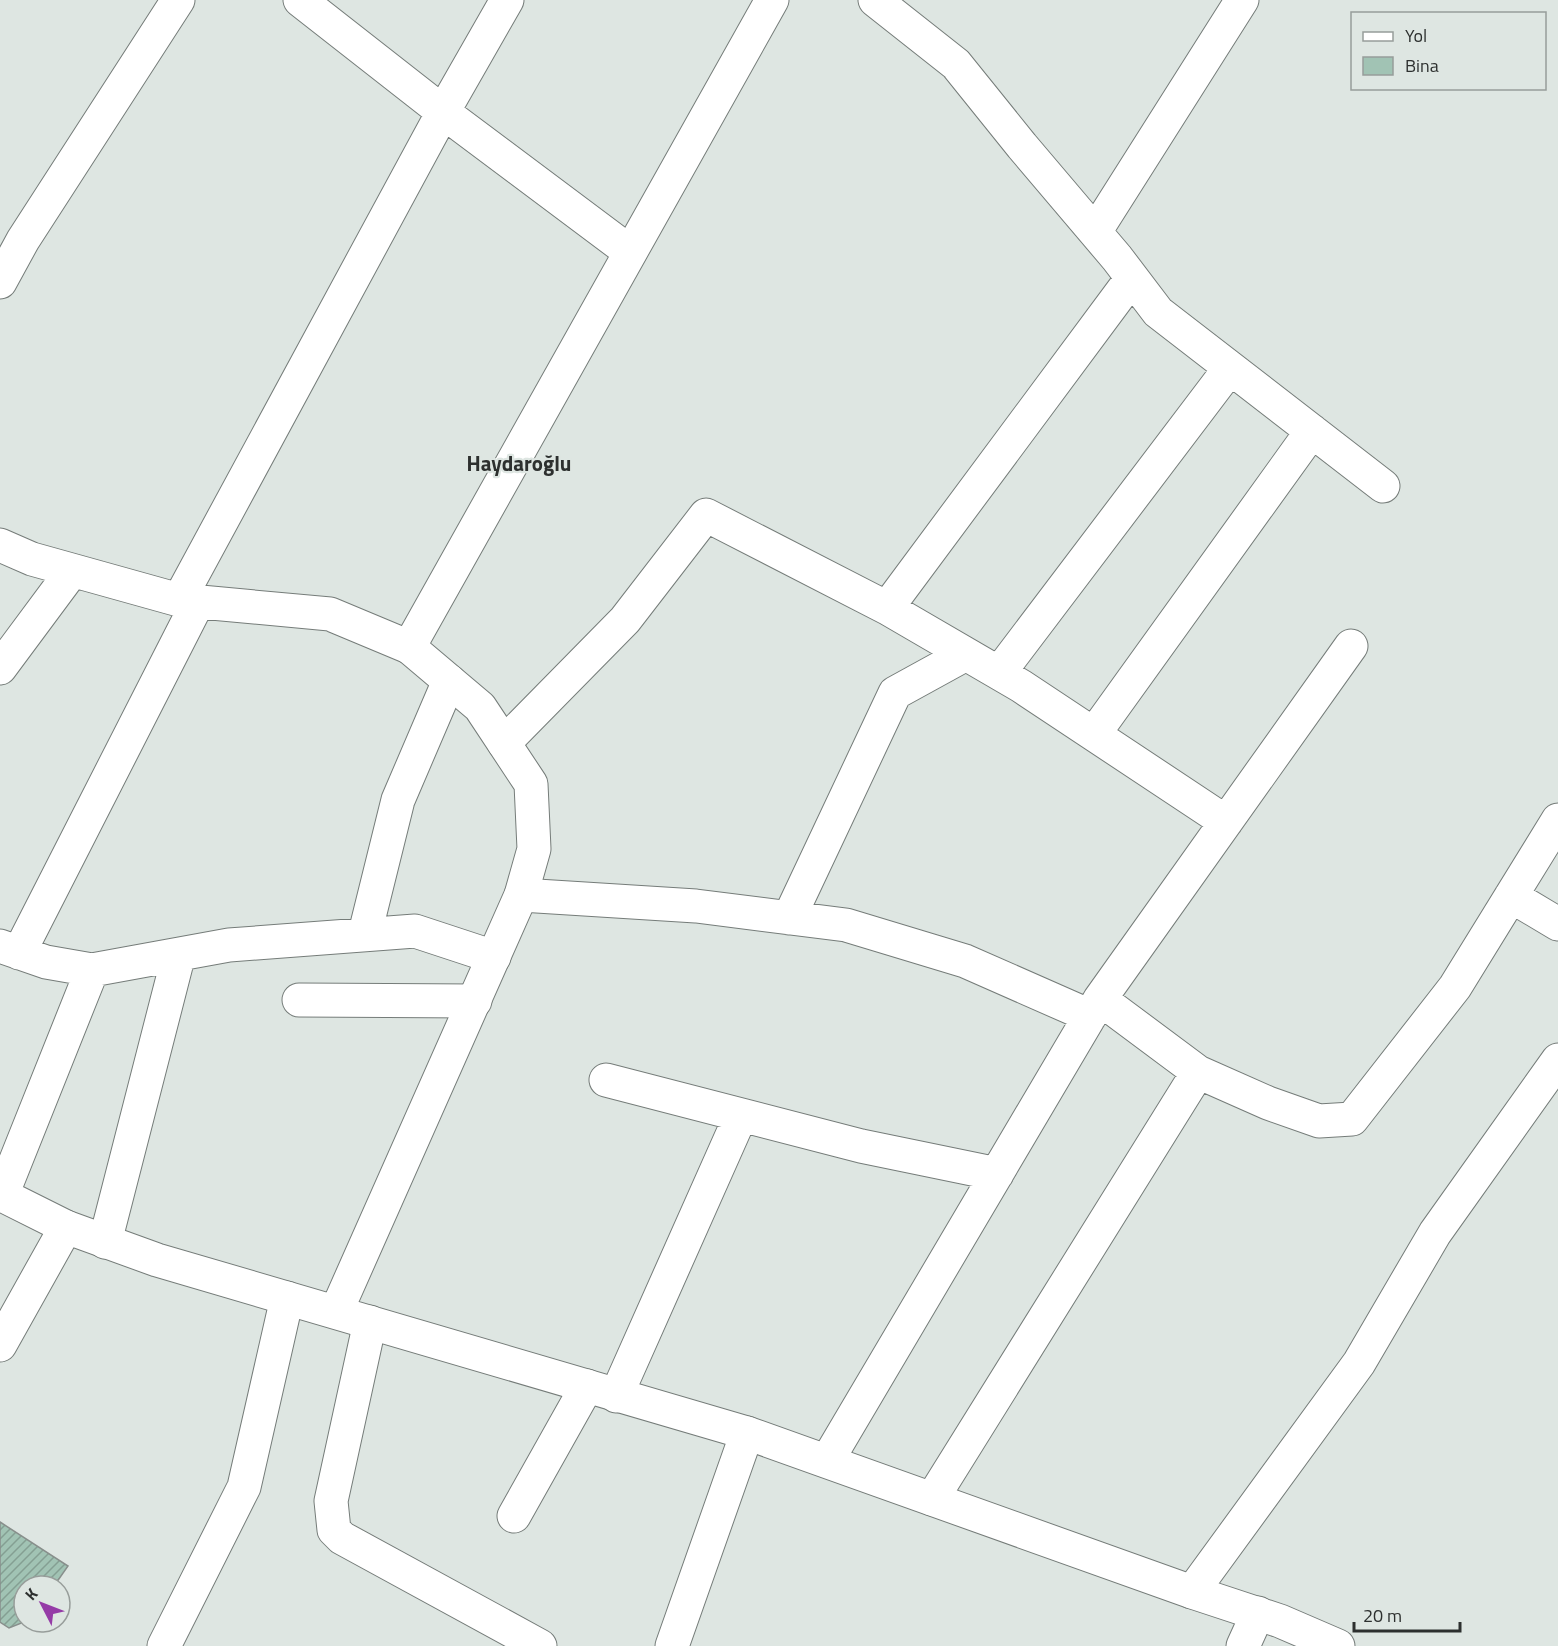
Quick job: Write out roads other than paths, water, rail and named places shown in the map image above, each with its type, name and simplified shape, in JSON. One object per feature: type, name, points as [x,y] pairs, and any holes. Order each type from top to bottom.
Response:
[{"type":"street","points":[[0,282],[23,240],[178,0]]},
{"type":"street","points":[[300,0],[443,112],[630,252]]},
{"type":"street","points":[[494,957],[415,931],[229,945],[92,970],[46,962],[10,950],[188,601],[443,112],[507,0]]},
{"type":"street","points":[[409,647],[772,0]]},
{"type":"street","points":[[875,0],[956,64],[1158,312],[1383,486]]},
{"type":"street","points":[[1095,232],[1242,0]]},
{"type":"street","points":[[887,608],[1132,278]]},
{"type":"street","points":[[999,673],[1230,368]]},
{"type":"street","points":[[1094,734],[1312,431]]},
{"type":"street","points":[[504,743],[625,620],[706,515],[887,608],[999,673],[1226,822]]},
{"type":"street","points":[[0,545],[32,559],[72,571],[188,601],[330,614],[409,647],[480,707],[531,784],[534,849],[521,895],[336,1312]]},
{"type":"street","points":[[0,668],[72,571]]},
{"type":"street","points":[[828,1461],[1095,1007],[1351,646]]},
{"type":"street","points":[[789,918],[895,693],[966,654]]},
{"type":"street","points":[[365,933],[398,800],[449,681]]},
{"type":"street","points":[[521,895],[696,906],[846,925],[965,962],[1095,1007],[1198,1072],[1268,1103],[1319,1121],[1352,1119],[1455,987],[1558,820]]},
{"type":"street","points":[[1511,896],[1558,924]]},
{"type":"street","points":[[105,1242],[179,954]]},
{"type":"street","points":[[92,970],[1,1195],[66,1227],[157,1260],[747,1433],[1192,1592],[1258,1613],[1338,1646]]},
{"type":"street","points":[[299,1000],[475,1001]]},
{"type":"street","points":[[1192,1592],[1359,1364],[1435,1233],[1558,1060]]},
{"type":"street","points":[[932,1499],[1198,1072]]},
{"type":"street","points":[[606,1080],[861,1146],[997,1174]]},
{"type":"street","points":[[514,1516],[602,1391],[741,1115]]},
{"type":"street","points":[[0,1345],[66,1227]]},
{"type":"street","points":[[165,1646],[244,1487],[287,1298]]},
{"type":"street","points":[[370,1322],[331,1501],[334,1530],[342,1538],[540,1646]]},
{"type":"street","points":[[672,1646],[747,1433]]},
{"type":"street","points":[[1243,1646],[1258,1613]]},
{"type":"district","name":"Haydaroğlu","points":[[519,463]]}]
